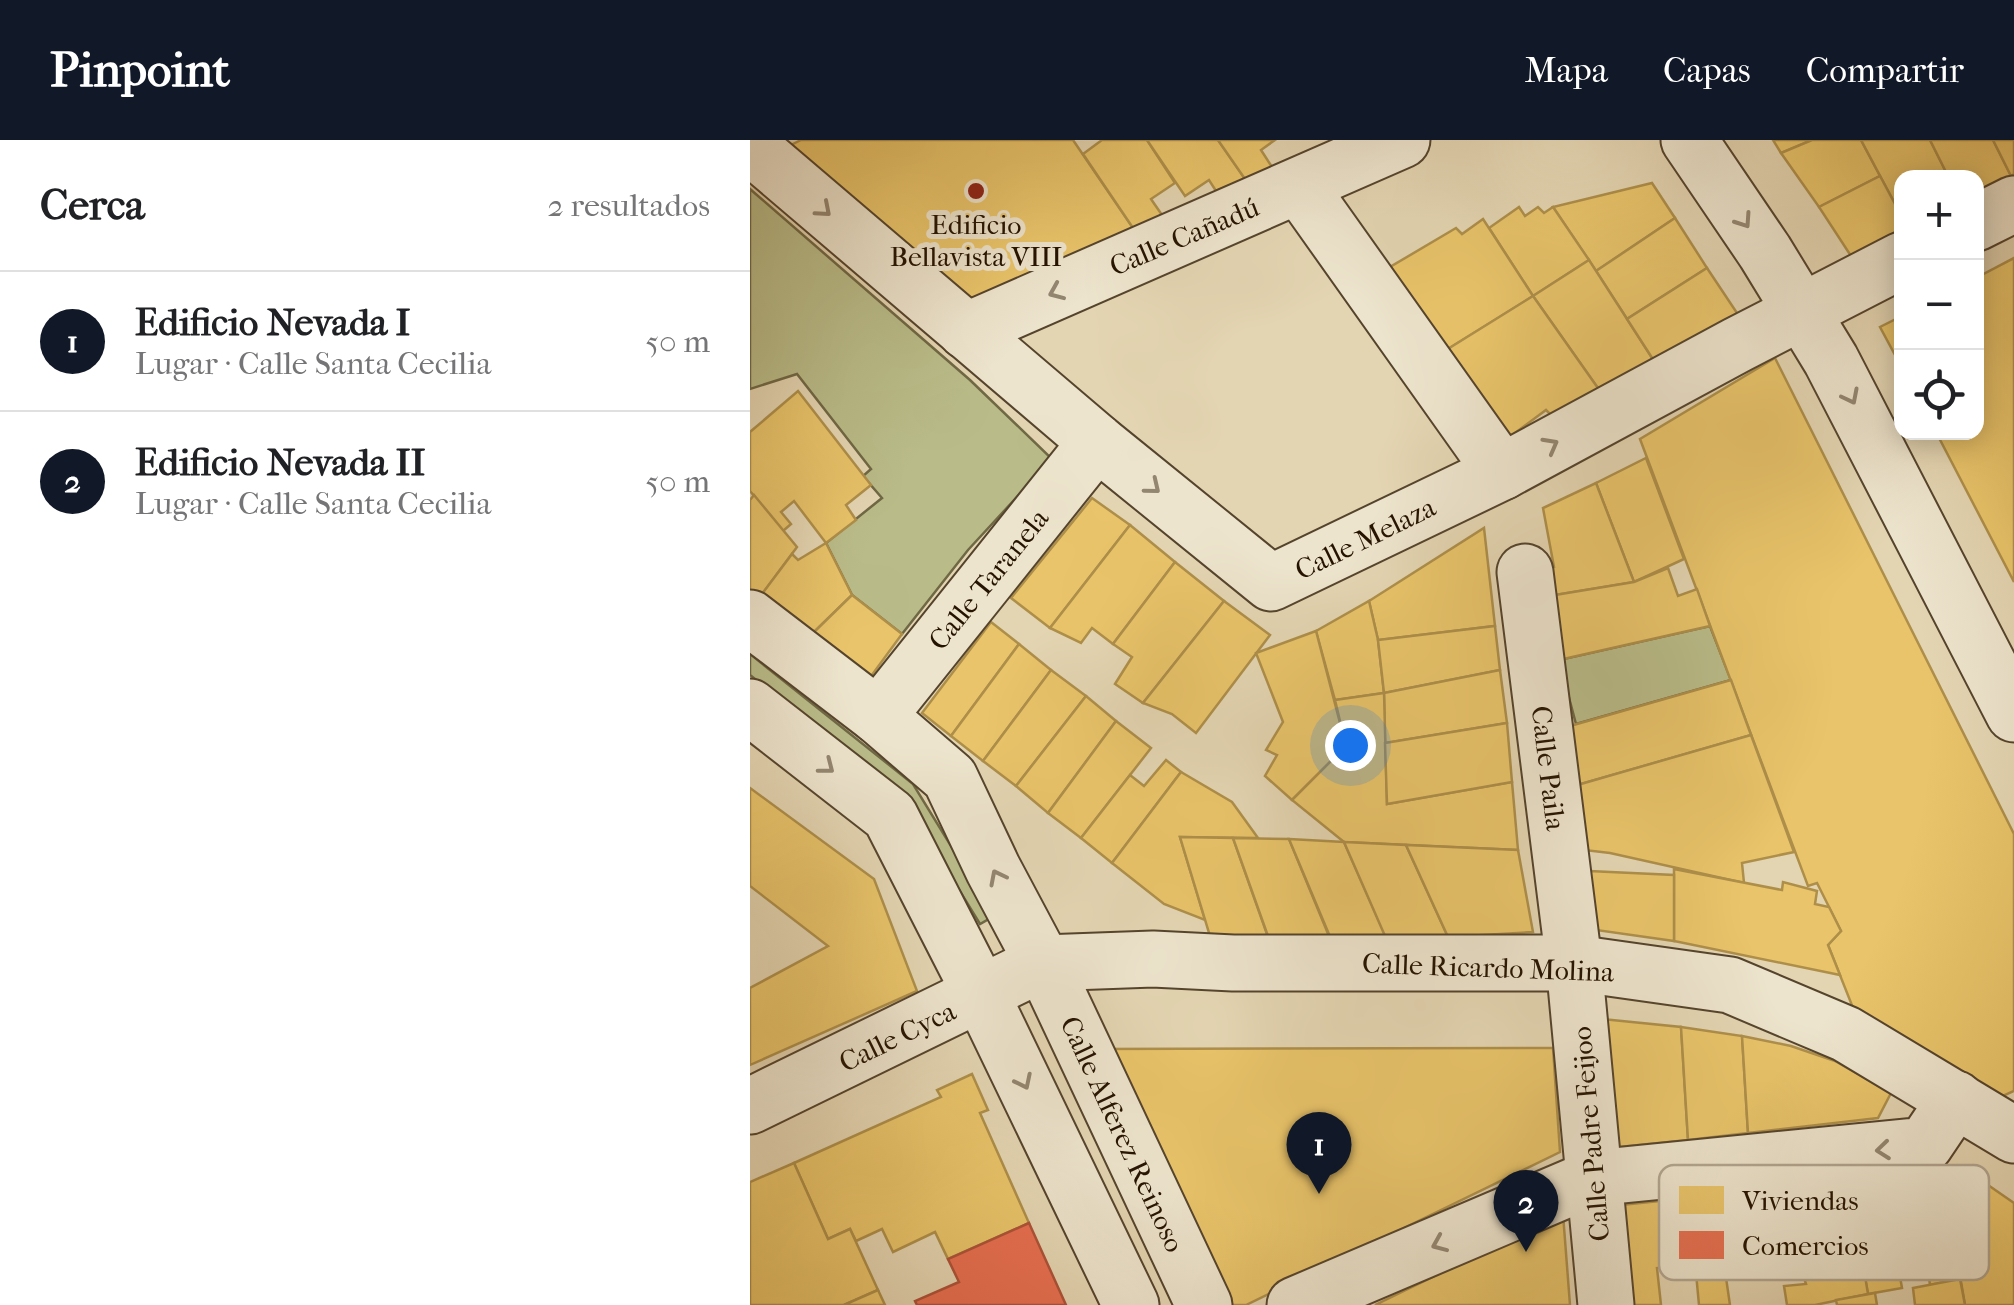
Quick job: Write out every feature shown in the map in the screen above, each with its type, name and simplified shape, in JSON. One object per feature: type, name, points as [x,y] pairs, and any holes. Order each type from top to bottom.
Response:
[{"type":"street","name":"Calle Cañadú","points":[[966,331],[1402,140]]},
{"type":"street","points":[[1690,140],[1804,312],[2014,714]]},
{"type":"street","name":"Calle Melaza","points":[[750,146],[1097,442],[1271,583],[1502,472],[1737,344],[1894,264]]},
{"type":"street","points":[[1299,186],[1502,472]]},
{"type":"street","points":[[1984,218],[2014,204]]},
{"type":"street","name":"Calle Taranela","points":[[878,716],[1097,442]]},
{"type":"street","name":"Calle Paila","points":[[1524,572],[1574,963]]},
{"type":"street","name":"Calle Alferez Reinoso","points":[[750,618],[878,716],[950,778],[1043,963],[1204,1305]]},
{"type":"street","points":[[750,708],[890,816],[982,994],[1130,1305]]},
{"type":"street","name":"Calle Ricardo Molina","points":[[1043,963],[1153,959],[1233,963],[1574,963],[1730,984],[1846,1034],[2014,1135]]},
{"type":"street","name":"Calle Cyca","points":[[750,1106],[1043,963]]},
{"type":"street","name":"Calle Padre Feijoo","points":[[1574,963],[1606,1305]]},
{"type":"street","points":[[1727,1165],[1924,1146],[1956,1100]]},
{"type":"street","points":[[1295,1305],[1593,1178],[1659,1172]]},
{"type":"green space","points":[[750,189],[970,380],[1052,459],[968,550],[902,634],[852,595],[826,543],[882,498],[863,476],[871,469],[797,374],[750,389]]},
{"type":"green space","points":[[1710,626],[1731,680],[1576,724],[1559,660]]},
{"type":"green space","points":[[750,654],[913,784],[994,916],[980,924],[901,795],[750,675]]},
{"type":"building: Viviendas","name":"Edificio Bellavista VIII","points":[[801,140],[1073,140],[1133,228],[969,301],[791,145]]},
{"type":"building: Viviendas","points":[[1102,140],[1147,140],[1175,183],[1151,199],[1162,215],[1133,228],[1083,154]]},
{"type":"building: Viviendas","points":[[1147,140],[1218,140],[1245,179],[1216,191],[1209,180],[1185,196]]},
{"type":"building: Viviendas","points":[[1218,140],[1275,140],[1261,150],[1272,167],[1245,179]]},
{"type":"building: Viviendas","points":[[1773,140],[1812,140],[1781,153]]},
{"type":"building: Viviendas","points":[[1812,140],[1861,140],[1880,176],[1819,207],[1781,153]]},
{"type":"building: Viviendas","points":[[1861,140],[1930,140],[1945,170],[1894,170],[1894,202]]},
{"type":"building: Viviendas","points":[[1930,140],[1993,140],[2011,176],[1984,188],[1984,170],[1945,170]]},
{"type":"building: Viviendas","points":[[1993,140],[2014,140],[2011,176]]},
{"type":"building: Viviendas","points":[[1880,176],[1894,202],[1894,233],[1851,256],[1819,207]]},
{"type":"building: Viviendas","points":[[1652,183],[1675,218],[1596,271],[1553,207]]},
{"type":"building: Viviendas","points":[[1519,207],[1525,216],[1538,207],[1544,213],[1553,207],[1589,260],[1533,296],[1489,228]]},
{"type":"building: Viviendas","points":[[1675,218],[1707,268],[1627,319],[1596,271]]},
{"type":"building: Viviendas","points":[[1483,219],[1533,296],[1443,352],[1390,267],[1456,228],[1462,234]]},
{"type":"building: Viviendas","points":[[2014,258],[2014,582],[1940,440],[1984,440],[1984,274]]},
{"type":"building: Viviendas","points":[[1589,260],[1656,364],[1600,391],[1533,296]]},
{"type":"building: Viviendas","points":[[1707,268],[1741,319],[1656,364],[1627,319]]},
{"type":"building: Viviendas","points":[[1533,296],[1600,391],[1553,417],[1546,410],[1504,441],[1443,352]]},
{"type":"building: Viviendas","points":[[1894,320],[1894,353],[1880,327]]},
{"type":"building: Viviendas","points":[[1775,358],[2014,834],[2014,1091],[1996,1099],[1855,1013],[1828,945],[1841,931],[1817,883],[1808,886],[1640,439]]},
{"type":"building: Viviendas","points":[[798,391],[871,485],[846,505],[856,520],[826,543],[794,501],[781,512],[791,524],[783,531],[750,491],[750,432]]},
{"type":"building: Viviendas","points":[[1646,458],[1684,559],[1634,582],[1596,483]]},
{"type":"building: Viviendas","points":[[1596,483],[1634,582],[1549,596],[1542,572],[1554,567],[1543,508]]},
{"type":"building: Viviendas","points":[[754,495],[797,547],[759,598],[750,591],[750,500]]},
{"type":"building: Viviendas","points":[[1092,498],[1130,525],[1050,628],[1011,598]]},
{"type":"building: Viviendas","points":[[1130,525],[1175,562],[1113,644],[1092,628],[1081,643],[1050,628]]},
{"type":"building: Viviendas","points":[[1484,528],[1495,626],[1378,640],[1369,601]]},
{"type":"building: Viviendas","points":[[826,543],[852,595],[811,635],[759,598],[792,554],[798,560]]},
{"type":"building: Viviendas","points":[[1175,562],[1224,601],[1143,703],[1115,684],[1132,657],[1113,644]]},
{"type":"building: Viviendas","points":[[1668,568],[1678,596],[1697,589],[1710,626],[1559,660],[1549,596],[1634,582]]},
{"type":"building: Viviendas","points":[[852,595],[902,634],[869,679],[811,635]]},
{"type":"building: Viviendas","points":[[1224,601],[1270,635],[1196,733],[1172,714],[1143,703]]},
{"type":"building: Viviendas","points":[[1369,601],[1384,693],[1335,700],[1316,631]]},
{"type":"building: Viviendas","points":[[991,622],[1019,644],[951,736],[922,713]]},
{"type":"building: Viviendas","points":[[1495,626],[1500,670],[1384,693],[1378,640]]},
{"type":"building: Viviendas","points":[[1316,631],[1346,746],[1292,800],[1265,776],[1277,755],[1266,750],[1283,722],[1256,653]]},
{"type":"building: Viviendas","points":[[1019,644],[1051,670],[983,761],[951,736]]},
{"type":"building: Viviendas","points":[[1051,670],[1086,696],[1016,786],[983,761]]},
{"type":"building: Viviendas","points":[[1500,670],[1507,723],[1385,743],[1384,693]]},
{"type":"building: Viviendas","points":[[1731,680],[1751,735],[1567,788],[1563,728]]},
{"type":"building: Viviendas","points":[[1384,693],[1387,804],[1512,782],[1518,850],[1344,842],[1292,800],[1346,746],[1335,700]]},
{"type":"building: Viviendas","points":[[1086,696],[1116,721],[1048,813],[1016,786]]},
{"type":"building: Viviendas","points":[[1116,721],[1151,748],[1081,838],[1048,813]]},
{"type":"building: Viviendas","points":[[1507,723],[1512,782],[1387,804],[1385,743]]},
{"type":"building: Viviendas","points":[[1751,735],[1794,852],[1742,863],[1744,883],[1610,853],[1567,848],[1567,788]]},
{"type":"building: Viviendas","points":[[1166,760],[1181,772],[1112,863],[1081,838],[1130,775],[1144,786]]},
{"type":"building: Viviendas","points":[[1181,772],[1232,802],[1258,838],[1180,837],[1205,920],[1164,904],[1112,863]]},
{"type":"building: Viviendas","points":[[750,788],[874,879],[917,991],[750,1065],[750,988],[828,946],[750,886]]},
{"type":"building: Viviendas","points":[[1180,837],[1233,838],[1268,937],[1213,946]]},
{"type":"building: Viviendas","points":[[1233,838],[1289,839],[1331,941],[1273,950]]},
{"type":"building: Viviendas","points":[[1289,839],[1344,842],[1387,939],[1336,951]]},
{"type":"building: Viviendas","points":[[1344,842],[1406,845],[1448,937],[1392,952]]},
{"type":"building: Viviendas","points":[[1406,845],[1518,850],[1533,932],[1448,937]]},
{"type":"building: Viviendas","points":[[1674,869],[1782,890],[1783,882],[1817,891],[1815,904],[1829,907],[1841,931],[1828,945],[1840,975],[1674,941]]},
{"type":"building: Viviendas","points":[[1589,871],[1674,875],[1674,941],[1596,930]]},
{"type":"building: Viviendas","points":[[1602,1019],[1681,1027],[1688,1140],[1609,1148]]},
{"type":"building: Viviendas","points":[[1681,1027],[1742,1036],[1748,1133],[1688,1140]]},
{"type":"building: Viviendas","points":[[1742,1036],[1791,1046],[1835,1061],[1891,1093],[1878,1118],[1748,1133]]},
{"type":"building: Viviendas","points":[[1553,1048],[1560,1152],[1246,1305],[1217,1305],[1096,1049]]},
{"type":"building: Viviendas","points":[[972,1074],[988,1110],[980,1113],[1029,1223],[948,1259],[935,1232],[893,1252],[882,1229],[856,1241],[850,1229],[828,1239],[794,1163],[941,1097],[937,1090]]},
{"type":"building: Viviendas","points":[[794,1163],[828,1239],[850,1229],[878,1290],[844,1305],[750,1305],[750,1182]]},
{"type":"building: Viviendas","points":[[1989,1186],[2014,1203],[2014,1305],[1965,1305],[1961,1280],[1989,1280]]},
{"type":"building: Viviendas","points":[[1659,1201],[1657,1268],[1661,1305],[1630,1305],[1621,1205]]},
{"type":"building: Viviendas","points":[[1563,1214],[1570,1305],[1375,1305],[1408,1289]]},
{"type":"building: Viviendas","points":[[1697,1280],[1726,1280],[1730,1305],[1699,1305]]},
{"type":"building: Viviendas","points":[[1805,1280],[1866,1280],[1868,1294],[1815,1305],[1787,1305],[1784,1286],[1806,1284]]},
{"type":"building: Viviendas","points":[[1865,1280],[1901,1280],[1902,1288],[1868,1294]]},
{"type":"building: Viviendas","points":[[1929,1280],[1955,1280],[1930,1285]]},
{"type":"building: Viviendas","points":[[1960,1280],[1965,1305],[1915,1305],[1913,1288]]},
{"type":"building: Viviendas","points":[[878,1290],[885,1305],[844,1305]]},
{"type":"building: Viviendas","points":[[1875,1293],[1877,1305],[1837,1305],[1836,1300]]},
{"type":"building: Comercios","points":[[1029,1223],[1066,1305],[917,1305],[915,1301],[959,1282],[948,1259]]},
{"type":"place","name":"Edificio Bellavista VIII","points":[[976,191]]},
{"type":"place","name":"Edificio Nevada I","points":[[1319,1194]]},
{"type":"place","name":"Edificio Nevada II","points":[[1526,1252]]}]
